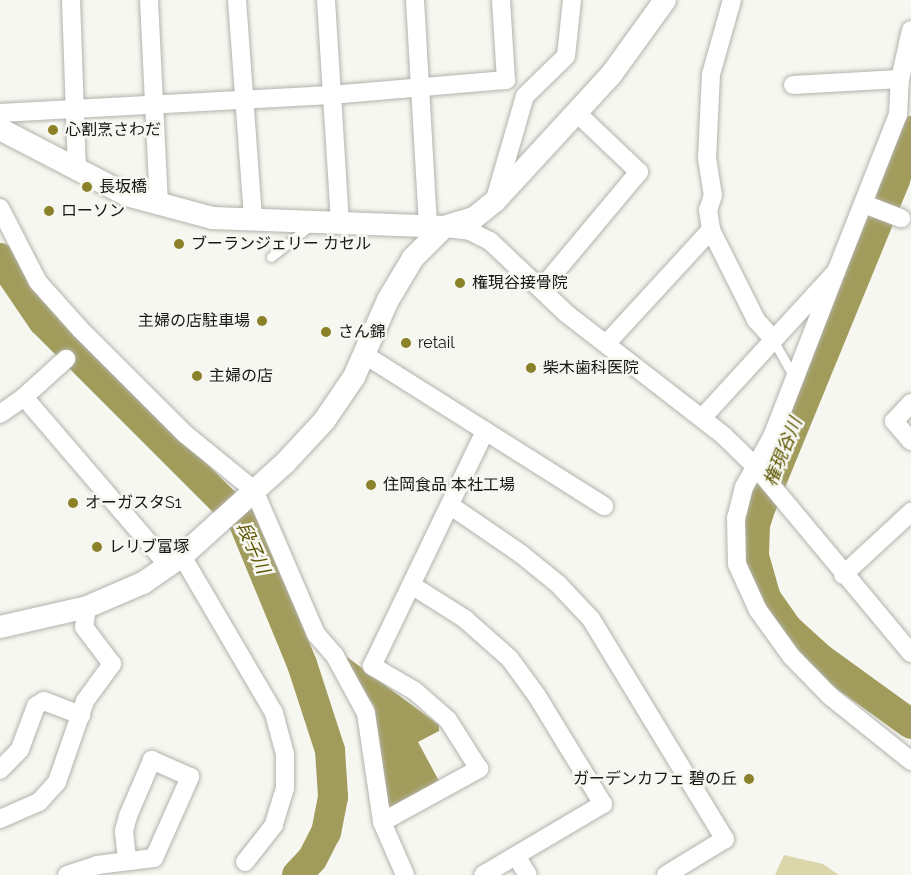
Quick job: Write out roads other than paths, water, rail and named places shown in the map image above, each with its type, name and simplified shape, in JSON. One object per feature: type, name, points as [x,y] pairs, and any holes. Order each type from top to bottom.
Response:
[{"type":"street","points":[[71,0],[77,170]]},
{"type":"street","points":[[149,0],[159,204]]},
{"type":"street","points":[[237,0],[242,99],[253,219]]},
{"type":"street","points":[[326,0],[340,221]]},
{"type":"street","points":[[0,627],[87,607],[143,583],[175,561],[220,521],[324,421],[365,355],[388,300],[413,258],[436,226],[421,86],[415,0]]},
{"type":"street","points":[[0,108],[0,113],[76,110],[506,80],[501,0]]},
{"type":"street","points":[[495,201],[525,96],[566,56],[572,0]]},
{"type":"street","points":[[436,226],[474,218],[495,201],[577,113],[665,0]]},
{"type":"street","points":[[732,0],[711,74],[707,158],[713,195],[708,210],[711,230],[756,320],[773,339]]},
{"type":"street","points":[[911,30],[900,80],[898,115],[795,379],[756,467],[744,487],[736,518],[737,564],[758,610],[791,656],[830,696],[911,761]]},
{"type":"street","points":[[793,85],[900,80]]},
{"type":"street","points":[[541,290],[639,172],[577,113]]},
{"type":"street","points":[[0,129],[127,195],[213,218],[436,226],[471,231],[490,241],[541,290],[606,344],[702,418],[756,467],[843,575],[911,653]]},
{"type":"street","points":[[864,204],[901,218]]},
{"type":"street","points":[[0,208],[38,282],[81,330],[185,434],[250,494],[316,634],[335,656],[366,712],[382,822],[405,875]]},
{"type":"street","points":[[606,344],[711,230]]},
{"type":"street","points":[[702,418],[836,272]]},
{"type":"street","points":[[365,355],[604,506]]},
{"type":"street","points":[[0,414],[24,397],[66,359]]},
{"type":"street","points":[[24,397],[175,561],[274,713],[285,754],[285,788],[274,825],[245,862]]},
{"type":"street","points":[[911,403],[894,421],[911,441]]},
{"type":"street","points":[[382,822],[479,769],[448,720],[415,691],[372,666],[451,507],[485,431]]},
{"type":"street","points":[[451,507],[521,554],[558,584],[591,619],[725,839],[666,875]]},
{"type":"street","points":[[843,575],[911,512]]},
{"type":"street","points":[[413,586],[465,619],[510,660],[537,696],[603,804],[483,875]]},
{"type":"street","points":[[0,819],[24,810],[49,793],[57,782],[85,701],[112,664],[84,627],[87,607]]},
{"type":"street","points":[[0,770],[20,749],[36,706],[44,701],[81,715]]},
{"type":"street","points":[[67,875],[127,861],[154,858],[190,777],[152,760],[124,831],[127,861]]},
{"type":"street","points":[[516,856],[528,875]]},
{"type":"lane","points":[[271,257],[315,222]]},
{"type":"lane","points":[[773,339],[795,379]]},
{"type":"waterway","name":"権現谷川","points":[[911,131],[895,180],[761,506],[755,524],[754,556],[766,598],[788,629],[821,659],[911,724]]},
{"type":"waterway","name":"段子川","points":[[0,258],[43,321],[243,521],[302,664],[330,750],[333,797],[326,832],[312,859],[297,875]]},
{"type":"place","name":"心割烹さわだ","points":[[53,130]]},
{"type":"place","name":"長坂橋","points":[[87,187]]},
{"type":"place","name":"ローソン","points":[[49,211]]},
{"type":"place","name":"ブーランジェリー カセル","points":[[179,244]]},
{"type":"place","name":"権現谷接骨院","points":[[460,283]]},
{"type":"place","name":"主婦の店駐車場","points":[[262,321]]},
{"type":"place","name":"さん錦","points":[[326,332]]},
{"type":"place","name":"retail","points":[[406,343]]},
{"type":"place","name":"柴木歯科医院","points":[[531,368]]},
{"type":"place","name":"主婦の店","points":[[197,376]]},
{"type":"place","name":"住岡食品 本社工場","points":[[371,485]]},
{"type":"place","name":"オーガスタS1","points":[[73,503]]},
{"type":"place","name":"レリブ富塚","points":[[97,547]]},
{"type":"place","name":"ガーデンカフェ 碧の丘","points":[[749,779]]}]
